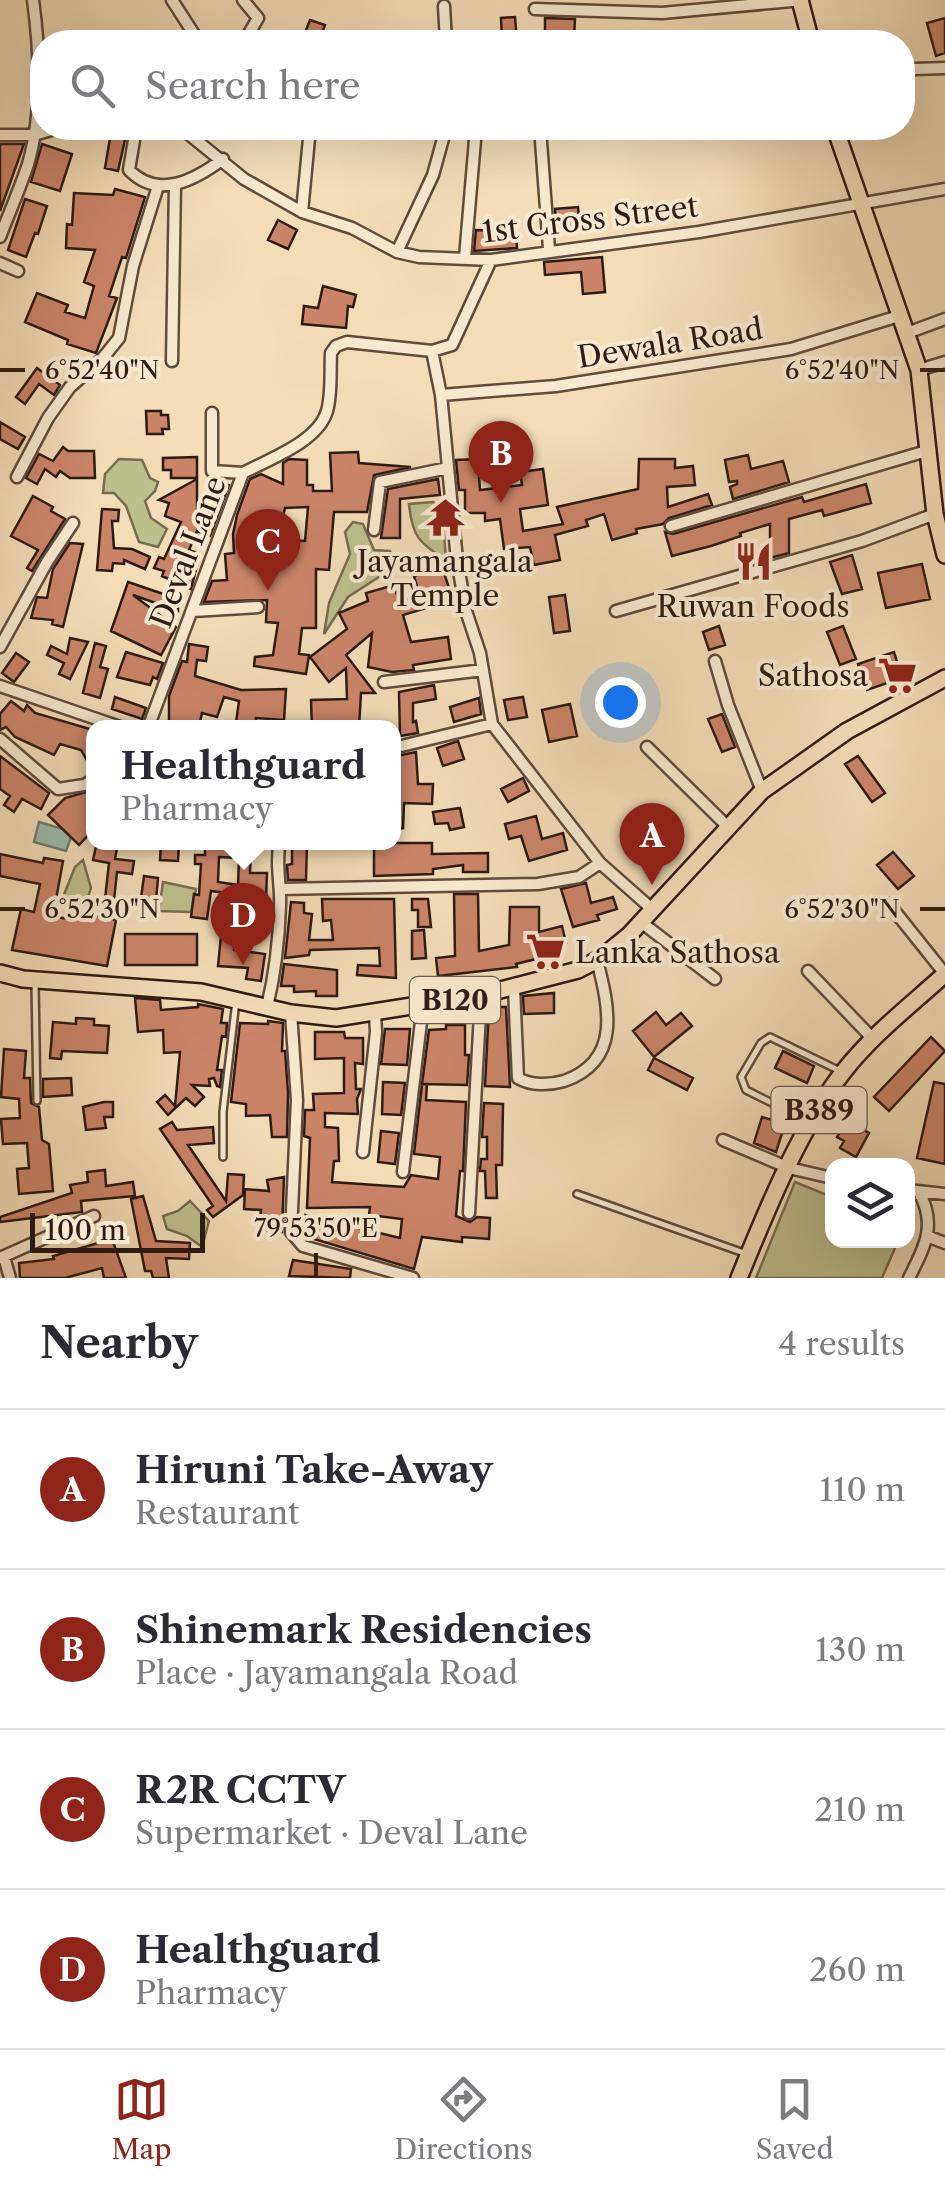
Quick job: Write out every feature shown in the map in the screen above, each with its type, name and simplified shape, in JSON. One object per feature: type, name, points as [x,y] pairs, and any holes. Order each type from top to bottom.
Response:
[{"type":"main road","points":[[802,0],[808,30]]},
{"type":"main road","points":[[839,140],[919,370],[945,555]]},
{"type":"main road","name":"B120","points":[[0,974],[35,980],[171,988],[291,1013],[336,1018],[481,995],[578,970],[597,960],[647,916],[762,791],[824,749],[850,740],[941,681]]},
{"type":"main road","name":"B389","points":[[738,1278],[812,1122],[842,1072],[945,974]]},
{"type":"street","points":[[33,0],[37,30]]},
{"type":"street","points":[[172,0],[191,30]]},
{"type":"street","points":[[243,0],[258,18],[251,30]]},
{"type":"street","points":[[535,9],[662,13],[802,0]]},
{"type":"street","points":[[444,6],[445,30]]},
{"type":"street","points":[[915,69],[945,68]]},
{"type":"street","points":[[0,134],[30,134]]},
{"type":"street","points":[[0,237],[33,140]]},
{"type":"street","points":[[134,140],[129,170],[158,186],[175,186],[200,177],[224,159]]},
{"type":"street","name":"1st Cross Street","points":[[198,140],[244,179],[302,212],[352,228],[397,252],[419,257],[491,260],[549,249],[699,232],[945,189]]},
{"type":"street","points":[[302,212],[309,140]]},
{"type":"street","points":[[397,252],[433,175],[443,140]]},
{"type":"street","points":[[465,258],[475,140]]},
{"type":"street","points":[[541,140],[549,249]]},
{"type":"street","points":[[17,477],[48,418],[70,387],[119,338],[134,266],[158,186]]},
{"type":"street","points":[[172,361],[175,186]]},
{"type":"street","points":[[491,260],[452,345],[432,351],[441,395],[457,560],[492,724],[600,864],[647,916],[716,980]]},
{"type":"street","points":[[0,263],[18,271]]},
{"type":"street","name":"Dewala Road","points":[[441,395],[556,386],[792,349],[902,315]]},
{"type":"street","points":[[907,333],[945,319]]},
{"type":"street","name":"Deval Lane","points":[[151,720],[243,473],[291,448],[316,429],[327,412],[331,353],[336,346],[346,342],[432,351]]},
{"type":"street","points":[[919,370],[945,362]]},
{"type":"street","points":[[212,413],[212,471],[243,473]]},
{"type":"street","points":[[672,526],[930,450]]},
{"type":"street","points":[[374,530],[380,482],[448,468]]},
{"type":"street","points":[[616,611],[862,542],[940,508]]},
{"type":"street","points":[[0,646],[73,523]]},
{"type":"street","points":[[193,611],[258,607]]},
{"type":"street","points":[[715,661],[762,791]]},
{"type":"street","points":[[384,682],[483,670]]},
{"type":"street","points":[[0,686],[100,720]]},
{"type":"street","points":[[401,746],[492,724]]},
{"type":"street","points":[[0,738],[58,788],[86,784]]},
{"type":"street","points":[[647,747],[728,826]]},
{"type":"street","points":[[267,1007],[275,971],[280,889],[278,850]]},
{"type":"street","points":[[280,889],[538,884],[578,877],[600,864]]},
{"type":"street","points":[[889,904],[945,974]]},
{"type":"street","points":[[514,988],[518,1078],[523,1082],[556,1084],[582,1074],[598,1057],[607,1037],[607,996],[597,960]]},
{"type":"street","points":[[808,971],[873,1039]]},
{"type":"street","points":[[469,1213],[481,995]]},
{"type":"street","points":[[403,1172],[424,1006]]},
{"type":"street","points":[[291,1013],[297,1100],[291,1232],[303,1246],[413,1278]]},
{"type":"street","points":[[363,1152],[376,1032],[374,1014]]},
{"type":"street","points":[[723,1140],[789,1168],[825,1176]]},
{"type":"street","points":[[915,1191],[945,1194]]},
{"type":"street","points":[[909,1278],[927,1236],[929,1210],[915,1192]]},
{"type":"street","points":[[10,1278],[2,1257],[94,1216]]},
{"type":"street","points":[[927,1236],[945,1243]]},
{"type":"lane","points":[[35,980],[37,1101]]},
{"type":"lane","points":[[223,1157],[223,1112],[236,999]]},
{"type":"lane","points":[[812,1122],[746,1090],[741,1077],[761,1043],[770,1037],[842,1072]]},
{"type":"lane","points":[[577,1194],[748,1254]]},
{"type":"green space","points":[[119,459],[142,460],[150,478],[158,482],[145,501],[151,518],[167,529],[158,547],[139,542],[126,506],[114,493],[103,493],[105,474]]},
{"type":"green space","points":[[433,502],[442,507],[446,560],[423,543],[412,524],[409,504]]},
{"type":"green space","points":[[353,522],[363,524],[374,550],[390,551],[396,566],[348,597],[324,634],[329,603],[350,554],[345,532]]},
{"type":"green space","points":[[83,860],[91,888],[86,903],[63,897],[75,867]]},
{"type":"green space","points":[[163,882],[196,889],[191,912],[159,911]]},
{"type":"green space","points":[[247,905],[264,911],[265,929],[259,940],[243,933],[234,919]]},
{"type":"green space","points":[[795,1182],[825,1194],[825,1248],[895,1248],[882,1278],[756,1278]]},
{"type":"green space","points":[[190,1201],[209,1221],[202,1247],[167,1229],[163,1216]]},
{"type":"shaded area","points":[[39,822],[73,832],[66,851],[34,842]]},
{"type":"building","points":[[515,17],[516,30],[502,30],[501,18]]},
{"type":"building","points":[[545,18],[575,19],[574,30],[545,30]]},
{"type":"building","points":[[945,18],[945,53],[936,56],[927,23]]},
{"type":"building","points":[[310,20],[325,25],[323,30],[306,30]]},
{"type":"building","points":[[110,140],[125,140],[118,171],[105,168]]},
{"type":"building","points":[[24,144],[0,211],[0,146]]},
{"type":"building","points":[[42,144],[72,154],[60,191],[31,182]]},
{"type":"building","points":[[115,189],[145,197],[109,296],[117,298],[96,353],[67,344],[68,340],[25,322],[37,293],[68,305],[65,312],[85,318],[94,286],[84,282],[95,250],[66,248],[74,193],[113,195]]},
{"type":"building","points":[[25,199],[47,206],[26,257],[8,250]]},
{"type":"building","points":[[578,207],[580,229],[556,232],[555,209]]},
{"type":"building","points":[[278,220],[297,230],[288,249],[268,240]]},
{"type":"building","points":[[476,230],[516,231],[517,248],[474,251]]},
{"type":"building","points":[[602,257],[605,292],[583,294],[581,272],[545,275],[544,262]]},
{"type":"building","points":[[323,286],[356,295],[353,307],[348,306],[346,328],[302,324],[304,306],[318,308]]},
{"type":"building","points":[[37,368],[60,385],[54,395],[39,384],[25,404],[16,397]]},
{"type":"building","points":[[146,411],[168,415],[169,429],[162,429],[163,434],[147,434]]},
{"type":"building","points":[[0,422],[25,437],[18,449],[0,439]]},
{"type":"building","points":[[63,447],[68,451],[94,451],[95,478],[70,478],[60,471],[56,477],[45,469],[37,484],[26,478],[39,454],[53,461]]},
{"type":"building","points":[[358,452],[359,463],[411,467],[374,475],[367,512],[334,512],[329,570],[316,569],[316,628],[302,628],[299,654],[309,655],[306,674],[254,666],[255,657],[273,655],[278,623],[266,622],[267,600],[204,602],[212,581],[227,580],[225,554],[234,553],[237,515],[250,479],[261,474],[283,484],[283,463],[289,459],[307,460],[307,485],[313,485],[313,491],[332,491],[330,453]],"holes":[[[308,507],[305,541],[278,539],[285,508]]]},
{"type":"building","points":[[748,455],[751,469],[783,461],[789,482],[733,499],[730,487],[737,481],[729,482],[725,460]]},
{"type":"building","points":[[197,457],[197,478],[171,478],[171,470],[163,470],[163,458]]},
{"type":"building","points":[[478,459],[480,490],[522,485],[520,472],[543,469],[548,505],[520,509],[523,531],[563,524],[557,507],[638,489],[639,459],[675,459],[675,468],[693,466],[695,485],[667,487],[668,507],[708,494],[712,505],[612,540],[604,514],[586,520],[588,526],[555,535],[560,560],[534,565],[530,547],[504,549],[500,519],[485,521],[485,513],[465,513],[465,490],[459,490],[456,460]]},
{"type":"building","points":[[197,479],[197,526],[212,480],[229,485],[210,536],[197,531],[189,550],[200,554],[191,589],[162,576],[164,571],[154,568],[159,557],[164,559],[181,522],[165,516],[169,503],[159,500]]},
{"type":"building","points":[[438,479],[440,495],[400,499],[400,538],[381,538],[388,489]]},
{"type":"building","points":[[866,484],[871,503],[824,516],[822,510],[789,519],[789,553],[770,558],[770,524],[672,556],[665,532],[673,534],[802,497],[804,502]]},
{"type":"building","points":[[33,496],[65,519],[32,571],[27,568],[38,550],[11,536]]},
{"type":"building","points":[[102,509],[119,510],[118,521],[112,521],[114,548],[132,549],[150,557],[145,569],[124,560],[124,564],[113,563],[112,571],[97,570]]},
{"type":"building","points":[[70,543],[83,544],[63,627],[52,624],[53,620],[31,618],[37,597],[47,598],[53,569]]},
{"type":"building","points":[[852,555],[862,589],[842,594],[830,562]]},
{"type":"building","points":[[922,564],[930,599],[886,608],[878,573]]},
{"type":"building","points":[[442,567],[453,600],[403,615],[411,642],[448,637],[451,659],[413,665],[414,670],[392,672],[368,667],[372,633],[346,655],[375,693],[361,693],[359,720],[312,720],[311,700],[347,699],[346,668],[329,682],[310,657],[347,629],[339,613],[368,601],[366,593],[394,585],[399,602],[420,596],[414,576]]},
{"type":"building","points":[[128,582],[178,599],[178,611],[133,595],[176,627],[161,655],[111,631]]},
{"type":"building","points":[[565,595],[570,631],[554,633],[549,597]]},
{"type":"building","points":[[719,626],[725,645],[709,650],[703,632]]},
{"type":"building","points":[[843,626],[856,659],[840,665],[827,632]]},
{"type":"building","points":[[70,638],[88,642],[70,679],[59,674],[64,663],[47,655],[51,646],[67,654]]},
{"type":"building","points":[[95,643],[106,646],[100,667],[108,669],[100,698],[83,693]]},
{"type":"building","points":[[189,644],[208,647],[206,661],[197,660],[195,676],[241,690],[286,689],[284,720],[236,720],[239,701],[224,697],[217,717],[202,713],[200,720],[169,720],[169,696],[182,661],[187,662]]},
{"type":"building","points":[[126,652],[163,663],[157,679],[153,677],[150,685],[117,677]]},
{"type":"building","points":[[894,652],[902,678],[867,690],[858,664]]},
{"type":"building","points":[[16,653],[29,662],[14,682],[2,673]]},
{"type":"building","points":[[434,685],[436,699],[413,703],[413,722],[416,721],[418,733],[401,736],[399,692]]},
{"type":"building","points":[[115,697],[146,708],[142,719],[112,709]]},
{"type":"building","points":[[523,697],[527,717],[508,720],[504,700]]},
{"type":"building","points":[[479,698],[481,714],[454,722],[450,707]]},
{"type":"building","points":[[11,701],[24,711],[27,705],[35,713],[86,728],[86,759],[81,750],[60,744],[54,755],[15,737],[6,727],[0,730],[0,714]]},
{"type":"building","points":[[570,704],[577,736],[549,742],[542,710]]},
{"type":"building","points":[[722,714],[735,747],[722,752],[708,719]]},
{"type":"building","points":[[458,741],[464,759],[443,766],[437,748]]},
{"type":"building","points":[[416,752],[418,784],[433,784],[432,804],[404,803],[401,828],[401,755]]},
{"type":"building","points":[[0,756],[49,793],[41,809],[22,799],[14,812],[4,805],[10,796],[0,789]]},
{"type":"building","points":[[858,756],[885,793],[872,802],[845,764]]},
{"type":"building","points":[[523,778],[529,791],[508,802],[501,789]]},
{"type":"building","points":[[86,792],[86,838],[79,845],[48,815],[65,798]]},
{"type":"building","points":[[460,808],[464,827],[450,830],[448,823],[435,824],[433,812]]},
{"type":"building","points":[[536,816],[542,839],[563,833],[567,850],[529,861],[521,836],[509,839],[505,824]]},
{"type":"building","points":[[669,837],[679,848],[661,863],[651,851]]},
{"type":"building","points":[[401,843],[432,843],[432,854],[488,853],[488,872],[463,872],[463,865],[433,869],[433,874],[374,876],[374,850],[401,850]]},
{"type":"building","points":[[95,850],[117,850],[115,859],[134,861],[132,874],[117,872],[112,919],[116,920],[107,966],[12,950],[21,909],[34,912],[40,884],[0,876],[0,854],[43,863],[44,858],[63,861],[53,916],[72,920],[74,912],[103,917],[109,863],[93,860]]},
{"type":"building","points":[[161,850],[179,850],[178,861],[160,860]]},
{"type":"building","points":[[205,850],[251,850],[250,873],[267,873],[266,899],[211,891],[207,919],[191,917],[194,894],[199,895],[201,864],[195,864],[195,855],[205,855]],"holes":[[[219,857],[239,858],[238,885],[218,882]]]},
{"type":"building","points":[[292,850],[307,850],[306,880],[288,880],[287,865],[292,864]]},
{"type":"building","points":[[893,852],[914,876],[898,889],[877,865]]},
{"type":"building","points":[[144,876],[158,878],[156,900],[141,898]]},
{"type":"building","points":[[586,883],[591,903],[613,897],[617,909],[597,915],[599,920],[573,927],[561,889]]},
{"type":"building","points":[[454,894],[478,894],[479,951],[509,945],[510,907],[539,907],[539,932],[562,926],[566,943],[546,947],[548,956],[516,964],[517,967],[438,976],[436,958],[455,956]]},
{"type":"building","points":[[322,899],[394,899],[396,978],[357,975],[358,965],[380,966],[379,948],[310,950],[309,955],[285,958],[291,902],[304,903],[304,913],[312,914],[309,940],[333,940],[331,920],[323,921]]},
{"type":"building","points":[[412,899],[428,899],[431,927],[418,927],[418,910],[412,910]]},
{"type":"building","points":[[424,930],[426,958],[412,959],[412,931]]},
{"type":"building","points":[[125,934],[197,934],[197,965],[125,965]]},
{"type":"building","points":[[221,936],[235,937],[234,950],[265,954],[261,981],[246,979],[248,968],[218,966]]},
{"type":"building","points":[[284,964],[337,970],[337,996],[316,996],[316,991],[294,992],[294,986],[281,986]]},
{"type":"building","points":[[554,993],[554,1013],[524,1014],[523,996]]},
{"type":"building","points":[[135,998],[160,1000],[161,1010],[198,1004],[223,1009],[221,1023],[227,1023],[217,1070],[222,1070],[220,1087],[214,1078],[209,1079],[210,1086],[192,1085],[204,1097],[195,1106],[186,1098],[168,1115],[157,1102],[165,1095],[175,1106],[180,1052],[164,1053],[163,1030],[138,1032]]},
{"type":"building","points":[[489,1007],[506,1007],[510,1087],[485,1086]]},
{"type":"building","points":[[656,1012],[666,1025],[681,1013],[692,1026],[654,1057],[633,1031]]},
{"type":"building","points":[[76,1018],[94,1019],[94,1025],[109,1026],[107,1053],[62,1051],[61,1059],[50,1058],[53,1022],[76,1024]]},
{"type":"building","points":[[240,1023],[283,1023],[287,1137],[272,1137],[270,1115],[246,1116],[246,1104],[231,1102]]},
{"type":"building","points":[[446,1025],[465,1025],[467,1085],[422,1084],[429,1030],[446,1029]]},
{"type":"building","points":[[385,1029],[410,1029],[407,1065],[381,1064]]},
{"type":"building","points":[[315,1032],[344,1032],[345,1038],[363,1038],[363,1064],[355,1063],[356,1089],[361,1089],[358,1114],[325,1113],[325,1127],[338,1128],[339,1161],[334,1161],[332,1182],[404,1187],[411,1175],[438,1179],[440,1157],[414,1154],[422,1084],[427,1084],[426,1100],[466,1102],[463,1171],[456,1216],[470,1222],[477,1217],[490,1218],[489,1239],[462,1237],[462,1242],[422,1237],[414,1269],[307,1237],[301,1230],[305,1215],[400,1238],[402,1219],[369,1215],[370,1207],[307,1208],[310,1138],[304,1136],[305,1110],[314,1110],[313,1094],[344,1093],[344,1058],[315,1059]]},
{"type":"building","points":[[931,1037],[945,1051],[889,1111],[874,1097]]},
{"type":"building","points":[[4,1049],[26,1051],[24,1078],[30,1078],[31,1103],[39,1107],[42,1140],[49,1144],[53,1191],[19,1194],[17,1169],[29,1168],[27,1143],[3,1144],[1,1119],[20,1118],[19,1099],[1,1097]]},
{"type":"building","points":[[783,1051],[814,1066],[807,1083],[775,1068]]},
{"type":"building","points":[[654,1058],[693,1078],[687,1090],[648,1070]]},
{"type":"building","points":[[71,1078],[72,1095],[43,1097],[43,1079]]},
{"type":"building","points":[[383,1082],[405,1083],[401,1115],[382,1114]]},
{"type":"building","points":[[934,1082],[945,1084],[945,1164],[917,1158]]},
{"type":"building","points":[[113,1102],[113,1117],[104,1117],[106,1128],[86,1130],[83,1107]]},
{"type":"building","points":[[484,1103],[503,1104],[502,1165],[496,1165],[497,1198],[486,1198],[485,1171],[480,1171],[481,1159],[487,1159],[487,1137],[482,1137]]},
{"type":"building","points":[[762,1117],[785,1124],[776,1152],[754,1143]]},
{"type":"building","points":[[172,1122],[177,1130],[213,1127],[214,1143],[188,1145],[226,1201],[228,1174],[244,1175],[243,1195],[213,1217],[207,1210],[213,1206],[160,1129]]},
{"type":"building","points":[[852,1123],[869,1133],[856,1157],[840,1148],[844,1141],[837,1137],[843,1127],[848,1130]]},
{"type":"building","points":[[381,1131],[399,1133],[395,1164],[378,1162]]},
{"type":"building","points":[[105,1170],[106,1186],[133,1182],[135,1196],[81,1201],[82,1212],[0,1222],[0,1217],[72,1193],[70,1185],[88,1182],[87,1172]]},
{"type":"building","points":[[284,1177],[282,1232],[259,1229],[261,1210],[244,1209],[245,1189],[269,1191],[267,1180]]},
{"type":"building","points":[[143,1196],[156,1241],[190,1243],[189,1259],[166,1258],[169,1278],[153,1278],[151,1271],[145,1271],[131,1199]]},
{"type":"building","points":[[112,1239],[126,1278],[104,1278],[102,1268],[65,1278],[20,1278],[19,1263],[54,1259],[53,1256]]},
{"type":"building","points":[[293,1260],[351,1269],[350,1278],[289,1276]]},
{"type":"place","name":"Shinemark Residencies","points":[[501,503]]},
{"type":"place","name":"Jayamangala Temple","points":[[445,517]]},
{"type":"place","name":"Ruwan Foods","points":[[753,562]]},
{"type":"place","name":"R2R CCTV","points":[[268,591]]},
{"type":"place","name":"Sathosa","points":[[898,675]]},
{"type":"place","name":"Hiruni Take-Away","points":[[652,885]]},
{"type":"place","name":"Lanka Sathosa","points":[[545,952]]},
{"type":"place","name":"Healthguard","points":[[243,965]]}]
